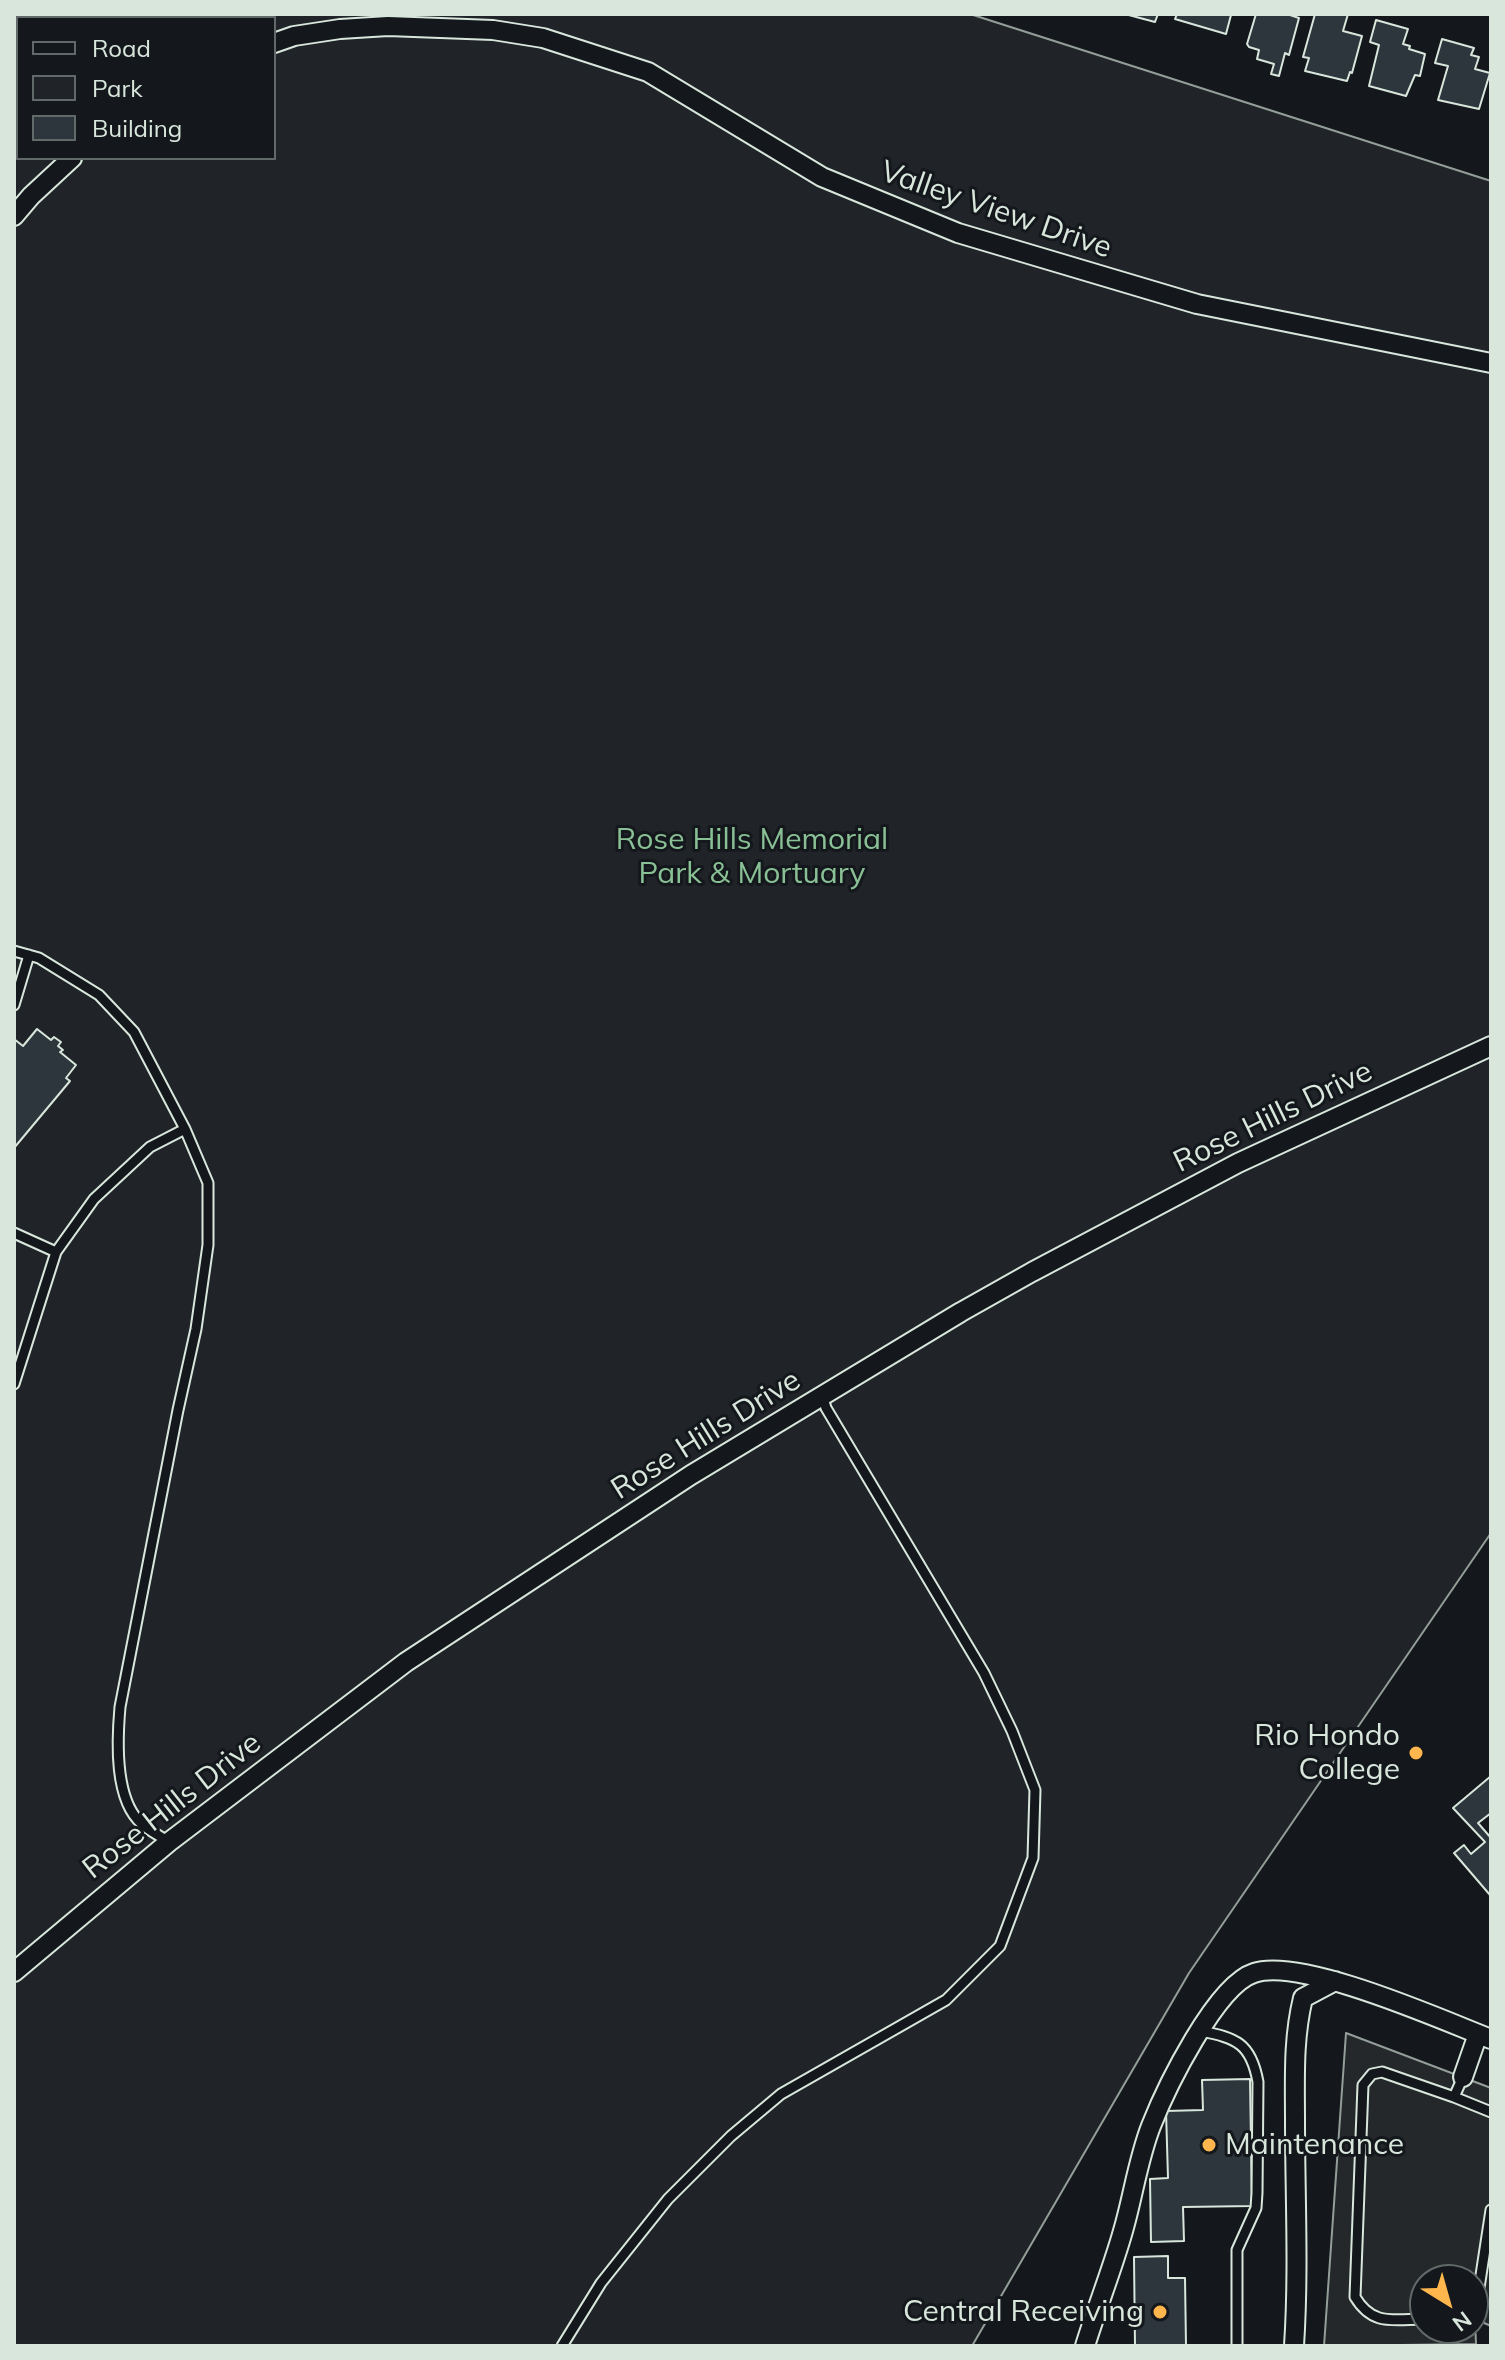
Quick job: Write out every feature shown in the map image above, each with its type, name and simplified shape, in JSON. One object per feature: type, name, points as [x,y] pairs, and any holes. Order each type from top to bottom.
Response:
[{"type":"street","name":"Valley View Drive","points":[[276,42],[294,36],[340,29],[388,26],[493,30],[543,38],[648,72],[822,177],[958,233],[1197,304],[1491,363]]},
{"type":"street","points":[[14,216],[70,160]]},
{"type":"street","name":"Rose Hills Drive","points":[[14,1972],[169,1842],[450,1631],[691,1475],[1032,1272],[1238,1163],[1491,1046]]},
{"type":"street","points":[[1085,2346],[1122,2234],[1150,2128],[1171,2083],[1226,1990],[1254,1973],[1279,1971],[1335,1981],[1484,2036],[1463,2077]]},
{"type":"street","points":[[1294,2346],[1297,2294],[1295,2030],[1303,1998],[1335,1981]]},
{"type":"lane","points":[[14,951],[39,958],[99,995],[134,1032],[185,1129],[208,1183],[208,1245],[196,1329],[135,1629],[116,1745],[124,1793],[140,1822],[169,1842]]},
{"type":"lane","points":[[14,1005],[29,955]]},
{"type":"lane","points":[[14,1384],[56,1252],[94,1199],[150,1147],[185,1129]]},
{"type":"lane","points":[[14,1233],[56,1252]]},
{"type":"lane","points":[[562,2346],[601,2283],[658,2211],[731,2136],[781,2094],[946,2000],[1000,1946],[1033,1858],[1035,1790],[1012,1731],[984,1673],[826,1408],[822,1395]]},
{"type":"lane","points":[[1201,2031],[1232,2037],[1246,2049],[1255,2063],[1258,2082],[1256,2208],[1237,2250],[1237,2346]]},
{"type":"lane","points":[[1409,2319],[1380,2320],[1364,2312],[1355,2297],[1363,2085],[1372,2074],[1382,2072],[1491,2112]]},
{"type":"lane","points":[[1454,2097],[1463,2077]]},
{"type":"lane","points":[[1483,2264],[1491,2210]]},
{"type":"green space","name":"Rose Hills Memorial Park & Mortuary","points":[[14,14],[970,14],[1491,181],[1491,1533],[1189,1973],[972,2346],[14,2346]]},
{"type":"shaded area","points":[[1346,2033],[1491,2088],[1491,2326],[1489,2264],[1409,2264],[1409,2344],[1476,2344],[1324,2346]]},
{"type":"building","points":[[1125,14],[1158,14],[1155,22]]},
{"type":"building","points":[[1177,14],[1231,15],[1226,34],[1175,19]]},
{"type":"building","points":[[1256,14],[1287,14],[1299,18],[1289,55],[1285,53],[1279,76],[1271,74],[1274,64],[1257,59],[1259,50],[1247,44]]},
{"type":"building","points":[[1315,14],[1348,14],[1343,31],[1362,36],[1347,81],[1305,71],[1309,58],[1303,57]]},
{"type":"building","points":[[1376,20],[1408,29],[1403,44],[1425,54],[1420,76],[1415,75],[1406,96],[1369,86],[1379,45],[1370,42]]},
{"type":"building","points":[[1442,39],[1474,48],[1471,55],[1479,57],[1475,69],[1490,73],[1479,109],[1438,100],[1448,66],[1435,63]]},
{"type":"building","points":[[37,1029],[51,1040],[54,1037],[61,1042],[58,1046],[63,1050],[60,1052],[76,1065],[66,1078],[70,1081],[14,1148],[14,1039],[23,1046]]},
{"type":"building","points":[[1491,1776],[1491,1813],[1478,1823],[1491,1838],[1490,1895],[1454,1853],[1464,1845],[1471,1854],[1485,1842],[1453,1808]]},
{"type":"building","name":"Maintenance","points":[[1250,2079],[1252,2206],[1183,2207],[1184,2241],[1151,2242],[1150,2179],[1168,2178],[1166,2111],[1203,2110],[1202,2080]]},
{"type":"building","name":"Central Receiving","points":[[1168,2256],[1168,2278],[1185,2278],[1186,2346],[1135,2346],[1134,2257]]},
{"type":"place","name":"Rio Hondo College","points":[[1416,1753]]},
{"type":"place","name":"Maintenance","points":[[1209,2145]]},
{"type":"place","name":"Central Receiving","points":[[1160,2312]]}]
